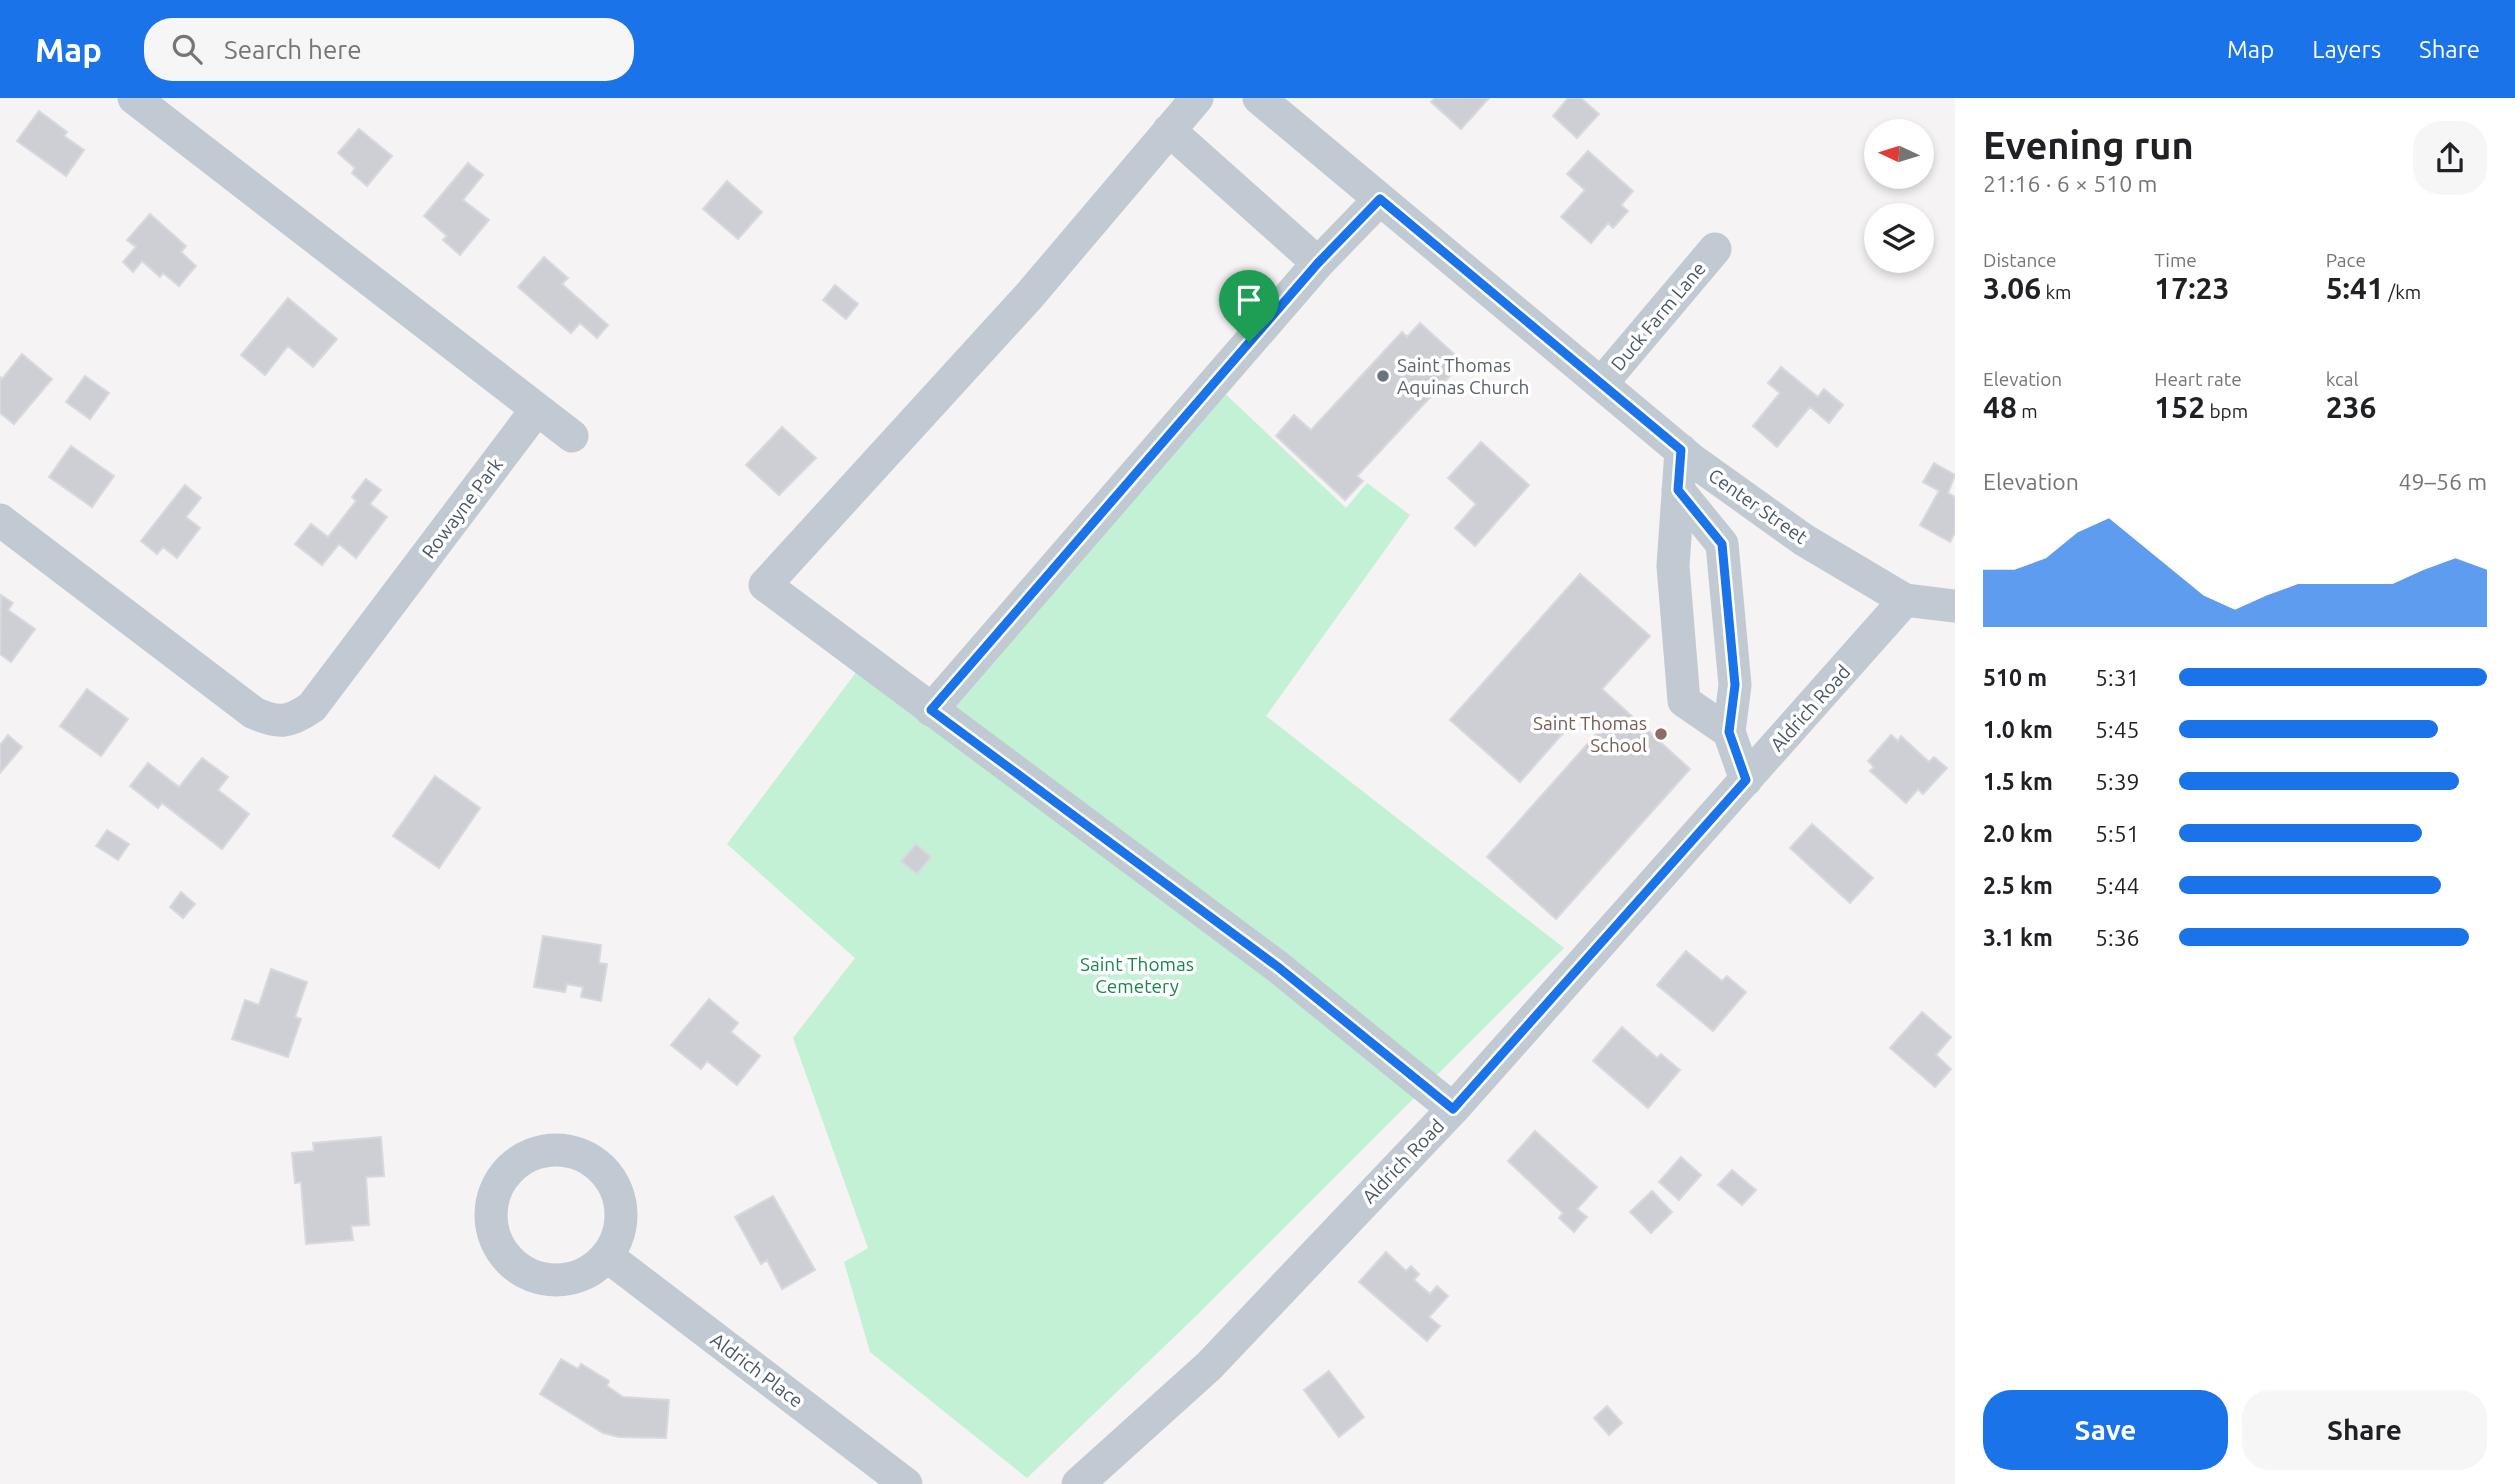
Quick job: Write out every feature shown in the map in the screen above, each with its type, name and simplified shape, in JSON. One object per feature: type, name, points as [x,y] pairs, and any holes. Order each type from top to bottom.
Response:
[{"type":"street","points":[[134,98],[572,436]]},
{"type":"street","points":[[1197,98],[1029,296],[765,585],[1278,967],[1453,1109]]},
{"type":"street","name":"Center Street","points":[[1259,98],[1681,450],[1804,540],[1905,600],[1955,606]]},
{"type":"street","points":[[1169,130],[1318,263]]},
{"type":"street","points":[[931,710],[1318,263],[1380,199]]},
{"type":"street","name":"Duck Farm Lane","points":[[1601,384],[1715,248]]},
{"type":"street","name":"Rowayne Park","points":[[0,520],[254,713],[284,721],[299,716],[312,707],[537,410]]},
{"type":"street","points":[[1681,450],[1673,566],[1684,701],[1729,732]]},
{"type":"street","points":[[1678,490],[1722,544],[1735,685],[1729,732],[1746,780]]},
{"type":"street","name":"Aldrich Road","points":[[1078,1484],[1209,1366],[1453,1109],[1905,600]]},
{"type":"street","name":"Aldrich Place","points":[[607,1256],[906,1484]]},
{"type":"green space","name":"Saint Thomas Cemetery","points":[[1218,387],[1346,508],[1367,483],[1410,515],[1266,716],[1564,948],[1195,1317],[1027,1478],[870,1352],[844,1262],[868,1248],[793,1038],[855,958],[727,844],[857,671],[937,726]]},
{"type":"building","points":[[1435,98],[1489,98],[1461,129],[1431,102]]},
{"type":"building","points":[[1568,98],[1581,98],[1599,114],[1577,138],[1553,116]]},
{"type":"building","points":[[39,111],[67,132],[64,136],[84,150],[66,176],[17,141]]},
{"type":"building","points":[[359,129],[392,156],[367,186],[352,173],[355,168],[338,153]]},
{"type":"building","points":[[1588,151],[1633,191],[1621,205],[1628,211],[1613,228],[1608,223],[1591,243],[1561,217],[1585,190],[1567,174]]},
{"type":"building","points":[[468,163],[483,175],[463,200],[489,220],[460,255],[443,240],[447,236],[424,216]]},
{"type":"building","points":[[727,181],[762,212],[738,239],[703,209]]},
{"type":"building","points":[[150,214],[186,246],[181,252],[196,266],[179,286],[163,273],[160,277],[142,261],[133,272],[123,262],[136,247],[127,240]]},
{"type":"building","points":[[544,257],[568,278],[562,284],[608,325],[597,338],[580,323],[571,333],[518,287]]},
{"type":"building","points":[[835,285],[858,304],[846,319],[823,300]]},
{"type":"building","points":[[288,298],[337,339],[313,367],[288,346],[265,375],[241,355]]},
{"type":"building","points":[[1420,323],[1463,362],[1357,476],[1363,481],[1345,500],[1276,436],[1294,415],[1311,430],[1402,332],[1407,337]]},
{"type":"building","points":[[22,354],[52,379],[14,424],[0,413],[0,377],[2,379]]},
{"type":"building","points":[[1781,367],[1818,397],[1824,389],[1843,405],[1829,423],[1810,407],[1777,447],[1753,426],[1780,393],[1768,383]]},
{"type":"building","points":[[85,376],[109,393],[90,419],[66,402]]},
{"type":"building","points":[[782,427],[816,458],[779,495],[746,465]]},
{"type":"building","points":[[1481,442],[1529,485],[1475,546],[1455,528],[1476,504],[1448,478]]},
{"type":"building","points":[[71,446],[114,476],[92,507],[49,477]]},
{"type":"building","points":[[1934,463],[1955,475],[1948,493],[1955,497],[1955,533],[1950,542],[1920,525],[1939,491],[1923,482]]},
{"type":"building","points":[[366,479],[381,490],[370,504],[387,517],[356,558],[339,544],[322,565],[295,544],[311,524],[328,537],[356,501],[352,497]]},
{"type":"building","points":[[185,485],[201,498],[186,517],[200,528],[177,558],[163,547],[157,554],[141,541]]},
{"type":"building","points":[[1580,574],[1650,636],[1602,689],[1690,769],[1556,919],[1487,857],[1598,732],[1579,715],[1520,782],[1450,720]]},
{"type":"building","points":[[1,595],[13,603],[8,610],[35,629],[11,662],[0,654]]},
{"type":"building","points":[[87,689],[128,719],[101,756],[60,726]]},
{"type":"building","points":[[8,735],[22,747],[0,773],[0,745]]},
{"type":"building","points":[[1891,735],[1898,741],[1901,736],[1929,762],[1934,757],[1947,768],[1923,794],[1918,789],[1906,803],[1870,771],[1874,767],[1868,761]]},
{"type":"building","points":[[202,758],[228,777],[218,790],[249,814],[222,849],[162,803],[158,808],[130,786],[148,763],[179,787]]},
{"type":"building","points":[[435,776],[480,808],[439,868],[393,836]]},
{"type":"building","points":[[1812,824],[1873,878],[1850,903],[1790,848]]},
{"type":"building","points":[[107,830],[129,844],[118,860],[96,846]]},
{"type":"building","points":[[916,844],[931,857],[917,874],[901,861]]},
{"type":"building","points":[[181,892],[195,904],[183,918],[170,907]]},
{"type":"building","points":[[543,936],[601,945],[599,963],[607,964],[601,1001],[581,997],[583,987],[567,984],[565,992],[534,987]]},
{"type":"building","points":[[1686,951],[1722,981],[1727,976],[1746,992],[1713,1031],[1657,985]]},
{"type":"building","points":[[271,969],[307,982],[295,1017],[301,1019],[288,1057],[232,1039],[245,1000],[259,1005]]},
{"type":"building","points":[[709,999],[738,1023],[731,1032],[760,1056],[737,1085],[707,1061],[701,1069],[671,1045]]},
{"type":"building","points":[[1922,1012],[1951,1037],[1936,1055],[1951,1069],[1935,1087],[1890,1048]]},
{"type":"building","points":[[1622,1027],[1657,1058],[1661,1054],[1680,1070],[1648,1108],[1593,1061]]},
{"type":"building","points":[[1535,1131],[1597,1187],[1577,1209],[1587,1217],[1574,1232],[1559,1218],[1563,1213],[1508,1161]]},
{"type":"building","points":[[381,1137],[384,1176],[366,1177],[369,1225],[351,1226],[353,1240],[306,1244],[301,1182],[295,1183],[292,1153],[314,1151],[313,1143]]},
{"type":"building","points":[[1681,1157],[1701,1175],[1679,1200],[1659,1182]]},
{"type":"building","points":[[1732,1170],[1756,1190],[1742,1205],[1718,1185]]},
{"type":"building","points":[[1652,1191],[1672,1212],[1651,1233],[1630,1212]]},
{"type":"building","points":[[773,1196],[815,1270],[782,1289],[767,1260],[761,1264],[735,1217]]},
{"type":"building","points":[[1386,1252],[1406,1271],[1411,1266],[1419,1274],[1414,1280],[1430,1294],[1437,1286],[1448,1296],[1429,1317],[1440,1326],[1427,1341],[1359,1282]]},
{"type":"building","points":[[561,1359],[578,1369],[581,1364],[609,1381],[607,1386],[623,1397],[669,1400],[666,1438],[619,1437],[603,1433],[540,1394]]},
{"type":"building","points":[[1329,1371],[1364,1417],[1339,1437],[1304,1390]]},
{"type":"building","points":[[1607,1406],[1622,1423],[1609,1435],[1594,1418]]},
{"type":"place","name":"Saint Thomas Aquinas Church","points":[[1383,376]]},
{"type":"place","name":"Saint Thomas School","points":[[1661,734]]},
{"type":"route","points":[[1380,199],[1681,450],[1678,490],[1722,544],[1735,685],[1729,732],[1746,780],[1453,1109],[1278,967],[931,710],[1249,342],[1318,263],[1380,199]]}]
